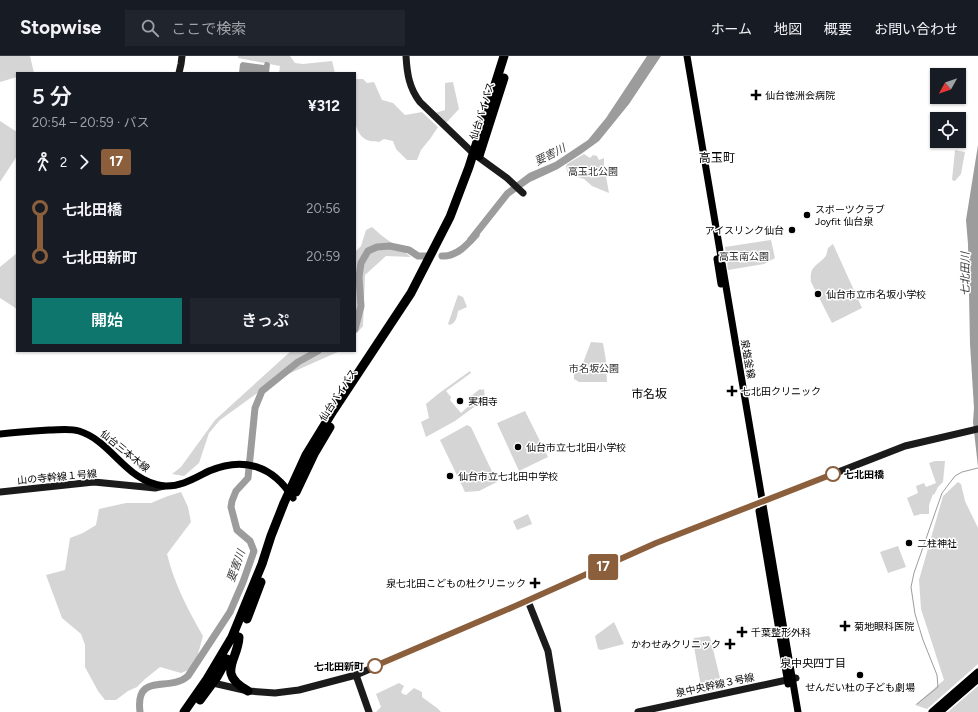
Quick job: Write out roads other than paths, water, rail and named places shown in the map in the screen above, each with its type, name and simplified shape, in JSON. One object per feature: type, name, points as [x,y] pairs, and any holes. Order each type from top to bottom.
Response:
[{"type":"highway","name":"仙台バイパス","points":[[476,156],[504,56]]},
{"type":"highway","name":"仙台バイパス","points":[[210,681],[241,618],[271,536],[291,495],[333,421],[410,304],[432,266],[456,217],[510,56]]},
{"type":"highway","name":"仙台バイパス","points":[[210,681],[239,637],[256,598],[291,495]]},
{"type":"highway","points":[[239,637],[238,645],[231,662],[231,672],[232,677],[237,684],[248,691]]},
{"type":"highway","points":[[184,712],[210,681]]},
{"type":"highway","points":[[192,712],[210,681]]},
{"type":"main road","points":[[682,56],[760,502]]},
{"type":"main road","name":"泉塩釜線","points":[[687,56],[760,502],[798,712]]},
{"type":"main road","name":"仙台三本木線","points":[[0,434],[67,429],[79,431],[98,442],[142,483],[164,486],[182,484],[220,467],[243,464],[253,465],[270,474],[291,495]]},
{"type":"main road","points":[[932,712],[978,672]]},
{"type":"main road","points":[[792,679],[793,712]]},
{"type":"main road","points":[[940,712],[978,679]]},
{"type":"street","points":[[179,72],[182,64],[182,56]]},
{"type":"street","points":[[406,56],[409,81],[416,98],[476,156],[509,180],[523,193]]},
{"type":"street","points":[[210,681],[248,691],[275,693],[321,685],[356,675],[528,601],[656,543],[905,446],[978,429]]},
{"type":"street","name":"山の寺幹線１号線","points":[[0,492],[94,482],[142,483]]},
{"type":"street","points":[[528,601],[548,650],[558,712]]},
{"type":"street","points":[[356,675],[369,712]]},
{"type":"street","name":"泉中央幹線３号線","points":[[638,712],[792,679]]},
{"type":"waterway","name":"要害川","points":[[442,256],[452,255],[457,252],[476,235]]},
{"type":"waterway","name":"要害川","points":[[356,325],[361,306],[359,277],[361,263],[368,251],[377,247],[390,246],[409,250],[418,256],[426,256]]},
{"type":"waterway","name":"要害川","points":[[140,712],[140,699],[143,691],[148,687],[180,681],[188,676],[230,612],[254,551],[250,541],[237,530],[231,507],[236,491],[248,478],[255,408],[262,391],[298,362],[316,352]]},
{"type":"waterway","points":[[917,704],[938,687],[937,675],[923,640],[915,614],[911,587],[914,573],[942,493],[955,476],[962,472],[978,468]]},
{"type":"place","name":"仙台徳洲会病院","points":[[756,95]]},
{"type":"place","name":"スポーツクラブ Joyfit 仙台泉","points":[[807,215]]},
{"type":"place","name":"アイスリンク仙台","points":[[792,230]]},
{"type":"place","name":"仙台市立市名坂小学校","points":[[818,294]]},
{"type":"place","name":"七北田クリニック","points":[[732,391]]},
{"type":"place","name":"実相寺","points":[[460,401]]},
{"type":"place","name":"仙台市立七北田小学校","points":[[518,447]]},
{"type":"place","name":"七北田橋","points":[[833,474]]},
{"type":"place","name":"仙台市立七北田中学校","points":[[450,476]]},
{"type":"place","name":"二柱神社","points":[[909,543]]},
{"type":"place","name":"泉七北田こどもの杜クリニック","points":[[535,583]]},
{"type":"place","name":"菊地眼科医院","points":[[845,626]]},
{"type":"place","name":"千葉整形外科","points":[[742,632]]},
{"type":"place","name":"かわせみクリニック","points":[[730,644]]},
{"type":"place","name":"七北田新町","points":[[375,666]]},
{"type":"place","name":"せんだい杜の子ども劇場","points":[[860,675]]},
{"type":"district","name":"高玉町","points":[[717,158]]},
{"type":"district","name":"市名坂","points":[[649,394]]},
{"type":"district","name":"泉中央四丁目","points":[[813,663]]},
{"type":"park label","name":"高玉北公園","points":[[593,171]]},
{"type":"park label","name":"高玉南公園","points":[[744,256]]},
{"type":"park label","name":"市名坂公園","points":[[594,368]]},
{"type":"water label","name":"七北田川","points":[[965,274]]}]
